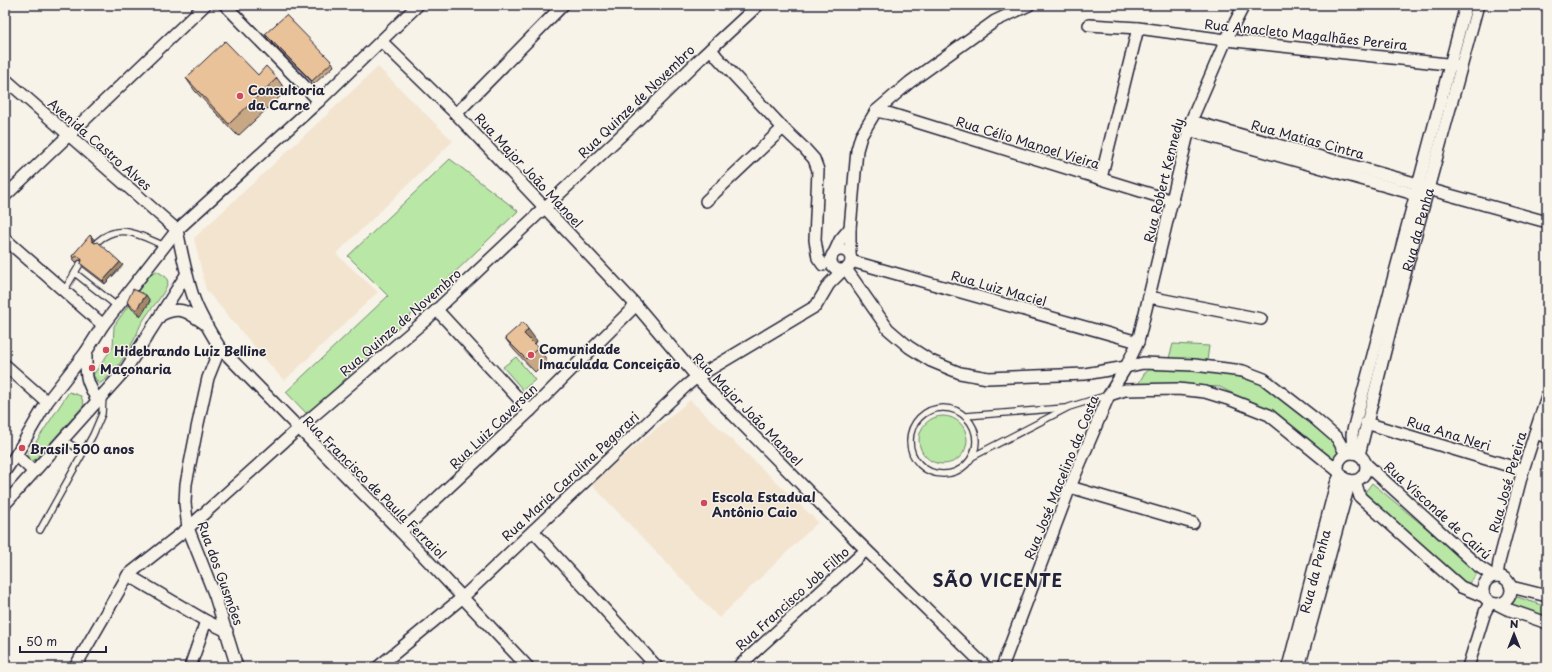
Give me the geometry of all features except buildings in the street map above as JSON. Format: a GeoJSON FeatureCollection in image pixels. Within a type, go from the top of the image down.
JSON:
{"type":"FeatureCollection","features":[{"type":"Feature","properties":{"kind":"street"},"geometry":{"type":"LineString","coordinates":[[5,196],[205,5]]}},
{"type":"Feature","properties":{"kind":"street"},"geometry":{"type":"LineString","coordinates":[[225,5],[318,101]]}},
{"type":"Feature","properties":{"kind":"street"},"geometry":{"type":"LineString","coordinates":[[5,471],[47,402],[86,352],[103,325],[177,230],[318,101],[418,5]]}},
{"type":"Feature","properties":{"kind":"street"},"geometry":{"type":"LineString","coordinates":[[456,114],[563,5]]}},
{"type":"Feature","properties":{"kind":"street","name":"Rua Quinze de Novembro"},"geometry":{"type":"LineString","coordinates":[[74,667],[128,575],[188,528],[298,429],[437,310],[758,5]]}},
{"type":"Feature","properties":{"kind":"street"},"geometry":{"type":"LineString","coordinates":[[1029,5],[995,22],[910,82],[876,111],[860,136],[857,150],[848,264],[888,329],[909,347],[931,361],[960,373],[988,378],[1085,374],[1143,363],[1243,371],[1264,379],[1320,423],[1353,454],[1364,458],[1366,470],[1360,479],[1346,478],[1269,415],[1231,400],[1205,392],[1178,389],[1125,390],[1109,395]]}},
{"type":"Feature","properties":{"kind":"street","name":"Rua Robert Kennedy"},"geometry":{"type":"LineString","coordinates":[[1126,367],[1138,342],[1190,126],[1226,40],[1244,5]]}},
{"type":"Feature","properties":{"kind":"street","name":"Rua da Penha"},"geometry":{"type":"LineString","coordinates":[[1353,454],[1366,423],[1428,189],[1455,65],[1466,5]]}},
{"type":"Feature","properties":{"kind":"street","name":"Rua da Penha"},"geometry":{"type":"LineString","coordinates":[[1353,454],[1352,434],[1416,190],[1455,65],[1478,5]]}},
{"type":"Feature","properties":{"kind":"street","name":"Rua Anacleto Magalhães Pereira"},"geometry":{"type":"LineString","coordinates":[[1089,25],[1138,28],[1226,40],[1455,65]]}},
{"type":"Feature","properties":{"kind":"street"},"geometry":{"type":"LineString","coordinates":[[1100,178],[1138,28]]}},
{"type":"Feature","properties":{"kind":"street","name":"Rua Major João Manoel"},"geometry":{"type":"LineString","coordinates":[[381,41],[456,114],[545,208],[636,305],[698,377],[866,550],[986,667]]}},
{"type":"Feature","properties":{"kind":"street"},"geometry":{"type":"LineString","coordinates":[[711,49],[783,128],[814,159],[818,170],[815,240],[818,258],[823,265],[824,274],[829,284]]}},
{"type":"Feature","properties":{"kind":"street","name":"Avenida Castro Alves"},"geometry":{"type":"LineString","coordinates":[[5,79],[177,230]]}},
{"type":"Feature","properties":{"kind":"street","name":"Rua Célio Manoel Vieira"},"geometry":{"type":"LineString","coordinates":[[876,111],[891,114],[1173,201]]}},
{"type":"Feature","properties":{"kind":"street","name":"Rua Matias Cintra"},"geometry":{"type":"LineString","coordinates":[[1190,126],[1407,192],[1416,190]]}},
{"type":"Feature","properties":{"kind":"street"},"geometry":{"type":"LineString","coordinates":[[706,201],[783,128]]}},
{"type":"Feature","properties":{"kind":"street"},"geometry":{"type":"LineString","coordinates":[[1416,190],[1428,189],[1547,222]]}},
{"type":"Feature","properties":{"kind":"street"},"geometry":{"type":"LineString","coordinates":[[1416,190],[1425,200]]}},
{"type":"Feature","properties":{"kind":"street"},"geometry":{"type":"LineString","coordinates":[[823,265],[850,228]]}},
{"type":"Feature","properties":{"kind":"street","name":"Rua Francisco de Paula Ferraiol"},"geometry":{"type":"LineString","coordinates":[[177,230],[186,275],[194,300],[220,348],[463,596],[528,667]]}},
{"type":"Feature","properties":{"kind":"street"},"geometry":{"type":"LineString","coordinates":[[5,239],[103,325]]}},
{"type":"Feature","properties":{"kind":"street"},"geometry":{"type":"LineString","coordinates":[[815,240],[833,253]]}},
{"type":"Feature","properties":{"kind":"street","name":"Rua Luiz Maciel"},"geometry":{"type":"LineString","coordinates":[[833,253],[842,249],[848,252],[848,264],[1138,342]]}},
{"type":"Feature","properties":{"kind":"street"},"geometry":{"type":"LineString","coordinates":[[833,253],[831,264],[833,267],[848,264]]}},
{"type":"Feature","properties":{"kind":"street","name":"Rua Maria Carolina Pegorari"},"geometry":{"type":"LineString","coordinates":[[378,667],[463,596],[686,386],[698,377],[816,306],[829,284],[848,264]]}},
{"type":"Feature","properties":{"kind":"street"},"geometry":{"type":"LineString","coordinates":[[5,504],[126,369],[186,275]]}},
{"type":"Feature","properties":{"kind":"street"},"geometry":{"type":"LineString","coordinates":[[1149,298],[1261,319]]}},
{"type":"Feature","properties":{"kind":"street","name":"Rua Luiz Caversan"},"geometry":{"type":"LineString","coordinates":[[401,532],[530,411],[636,305]]}},
{"type":"Feature","properties":{"kind":"street","name":"Rua Francisco de Paula Ferraiol"},"geometry":{"type":"LineString","coordinates":[[161,315],[172,310],[177,310],[192,314],[206,324]]}},
{"type":"Feature","properties":{"kind":"street"},"geometry":{"type":"LineString","coordinates":[[437,310],[530,411]]}},
{"type":"Feature","properties":{"kind":"street","name":"Rua dos Gusmões"},"geometry":{"type":"LineString","coordinates":[[220,348],[208,378],[190,463],[185,503],[188,528],[227,630],[237,667]]}},
{"type":"Feature","properties":{"kind":"street"},"geometry":{"type":"LineString","coordinates":[[86,352],[85,375],[87,382],[100,397]]}},
{"type":"Feature","properties":{"kind":"street"},"geometry":{"type":"LineString","coordinates":[[5,365],[47,402]]}},
{"type":"Feature","properties":{"kind":"street","name":"Rua José Macelino da Costa"},"geometry":{"type":"LineString","coordinates":[[1002,667],[1070,487],[1109,395],[1126,367]]}},
{"type":"Feature","properties":{"kind":"street","name":"Rua José Pereira"},"geometry":{"type":"LineString","coordinates":[[1495,576],[1523,470],[1547,396]]}},
{"type":"Feature","properties":{"kind":"street","name":"Rua Ana Neri"},"geometry":{"type":"LineString","coordinates":[[1366,423],[1523,470]]}},
{"type":"Feature","properties":{"kind":"street"},"geometry":{"type":"LineString","coordinates":[[1535,433],[1547,437]]}},
{"type":"Feature","properties":{"kind":"street"},"geometry":{"type":"LineString","coordinates":[[1353,454],[1339,462],[1346,478],[1360,497],[1461,587],[1507,609],[1547,623]]}},
{"type":"Feature","properties":{"kind":"street"},"geometry":{"type":"LineString","coordinates":[[16,455],[33,471]]}},
{"type":"Feature","properties":{"kind":"street","name":"Rua Visconde de Cairú"},"geometry":{"type":"LineString","coordinates":[[1366,464],[1478,566],[1495,576]]}},
{"type":"Feature","properties":{"kind":"street","name":"Rua da Penha"},"geometry":{"type":"LineString","coordinates":[[1289,667],[1337,484],[1346,478]]}},
{"type":"Feature","properties":{"kind":"street","name":"Rua da Penha"},"geometry":{"type":"LineString","coordinates":[[1298,667],[1346,478]]}},
{"type":"Feature","properties":{"kind":"street"},"geometry":{"type":"LineString","coordinates":[[1070,487],[1193,523]]}},
{"type":"Feature","properties":{"kind":"street"},"geometry":{"type":"LineString","coordinates":[[533,531],[657,667]]}},
{"type":"Feature","properties":{"kind":"street","name":"Rua Francisco Job Filho"},"geometry":{"type":"LineString","coordinates":[[738,667],[866,550]]}},
{"type":"Feature","properties":{"kind":"street"},"geometry":{"type":"LineString","coordinates":[[128,575],[206,621],[227,630]]}},
{"type":"Feature","properties":{"kind":"street"},"geometry":{"type":"LineString","coordinates":[[1495,576],[1506,579],[1511,587],[1510,596],[1507,600],[1491,601],[1483,586],[1488,579],[1495,576]]}},
{"type":"Feature","properties":{"kind":"street"},"geometry":{"type":"LineString","coordinates":[[1511,587],[1547,596]]}},
{"type":"Feature","properties":{"kind":"street"},"geometry":{"type":"LineString","coordinates":[[1468,667],[1485,612],[1491,601]]}},
{"type":"Feature","properties":{"kind":"street"},"geometry":{"type":"LineString","coordinates":[[190,667],[206,621]]}},
{"type":"Feature","properties":{"kind":"lane"},"geometry":{"type":"LineString","coordinates":[[97,242],[104,235],[123,230],[165,246]]}},
{"type":"Feature","properties":{"kind":"lane"},"geometry":{"type":"LineString","coordinates":[[64,291],[80,264]]}},
{"type":"Feature","properties":{"kind":"lane"},"geometry":{"type":"LineString","coordinates":[[75,273],[118,307]]}},
{"type":"Feature","properties":{"kind":"lane"},"geometry":{"type":"LineString","coordinates":[[972,457],[1069,407],[1109,395]]}},
{"type":"Feature","properties":{"kind":"lane"},"geometry":{"type":"LineString","coordinates":[[40,530],[93,435],[102,414],[100,397]]}},
{"type":"Feature","properties":{"kind":"lane"},"geometry":{"type":"LineString","coordinates":[[966,416],[1069,407]]}},
{"type":"Feature","properties":{"kind":"lane"},"geometry":{"type":"LineString","coordinates":[[945,408],[956,410],[966,416],[972,425],[976,436],[976,447],[972,457],[965,466],[956,472],[939,474],[924,468],[916,461],[911,452],[909,441],[911,430],[916,420],[924,413],[934,409],[945,408]]}},
{"type":"Feature","properties":{"kind":"lane"},"geometry":{"type":"LineString","coordinates":[[62,439],[83,452]]}},
{"type":"Feature","properties":{"kind":"shaded area"},"geometry":{"type":"Polygon","coordinates":[[[378,67],[453,141],[336,254],[378,292],[284,381],[206,290],[194,238],[378,67]]]}},
{"type":"Feature","properties":{"kind":"shaded area","name":"Escola Estadual Antônio Caio"},"geometry":{"type":"Polygon","coordinates":[[[690,400],[818,522],[719,618],[591,484],[690,400]]]}},
{"type":"Feature","properties":{"kind":"green space"},"geometry":{"type":"Polygon","coordinates":[[[450,159],[518,211],[308,415],[286,392],[388,296],[348,256],[450,159]]]}},
{"type":"Feature","properties":{"kind":"green space"},"geometry":{"type":"Polygon","coordinates":[[[157,271],[166,277],[168,282],[166,288],[142,323],[120,364],[110,376],[99,384],[93,375],[113,347],[114,326],[150,274],[157,271]]]}},
{"type":"Feature","properties":{"kind":"green space"},"geometry":{"type":"Polygon","coordinates":[[[1173,344],[1209,346],[1207,361],[1169,358],[1173,344]]]}},
{"type":"Feature","properties":{"kind":"green space"},"geometry":{"type":"Polygon","coordinates":[[[516,357],[535,380],[523,390],[503,367],[516,357]]]}},
{"type":"Feature","properties":{"kind":"green space"},"geometry":{"type":"Polygon","coordinates":[[[1150,369],[1182,369],[1231,374],[1263,385],[1311,419],[1341,452],[1331,466],[1259,407],[1220,387],[1177,385],[1137,386],[1144,374],[1150,369]]]}},
{"type":"Feature","properties":{"kind":"green space"},"geometry":{"type":"Polygon","coordinates":[[[69,392],[81,396],[84,405],[36,459],[30,462],[26,457],[69,392]]]}},
{"type":"Feature","properties":{"kind":"green space"},"geometry":{"type":"Polygon","coordinates":[[[943,416],[952,418],[960,423],[965,431],[967,440],[965,449],[960,457],[952,462],[943,464],[934,462],[926,457],[921,449],[919,440],[921,431],[926,423],[934,418],[943,416]]]}},
{"type":"Feature","properties":{"kind":"green space"},"geometry":{"type":"Polygon","coordinates":[[[1372,483],[1479,572],[1467,585],[1363,495],[1372,483]]]}},
{"type":"Feature","properties":{"kind":"green space"},"geometry":{"type":"Polygon","coordinates":[[[1514,596],[1547,607],[1547,619],[1510,609],[1514,596]]]}},
{"type":"Feature","properties":{"kind":"place","name":"Consultoria da Carne"},"geometry":{"type":"Point","coordinates":[240,96]}},
{"type":"Feature","properties":{"kind":"place","name":"Hidebrando Luiz Belline"},"geometry":{"type":"Point","coordinates":[106,350]}},
{"type":"Feature","properties":{"kind":"place","name":"Comunidade Imaculada Conceição"},"geometry":{"type":"Point","coordinates":[531,355]}},
{"type":"Feature","properties":{"kind":"place","name":"Maçonaria"},"geometry":{"type":"Point","coordinates":[92,368]}},
{"type":"Feature","properties":{"kind":"place","name":"Brasil 500 anos"},"geometry":{"type":"Point","coordinates":[22,448]}},
{"type":"Feature","properties":{"kind":"place","name":"Escola Estadual Antônio Caio"},"geometry":{"type":"Point","coordinates":[704,503]}},
{"type":"Feature","properties":{"kind":"district","name":"SÃO VICENTE"},"geometry":{"type":"Point","coordinates":[998,580]}}]}
